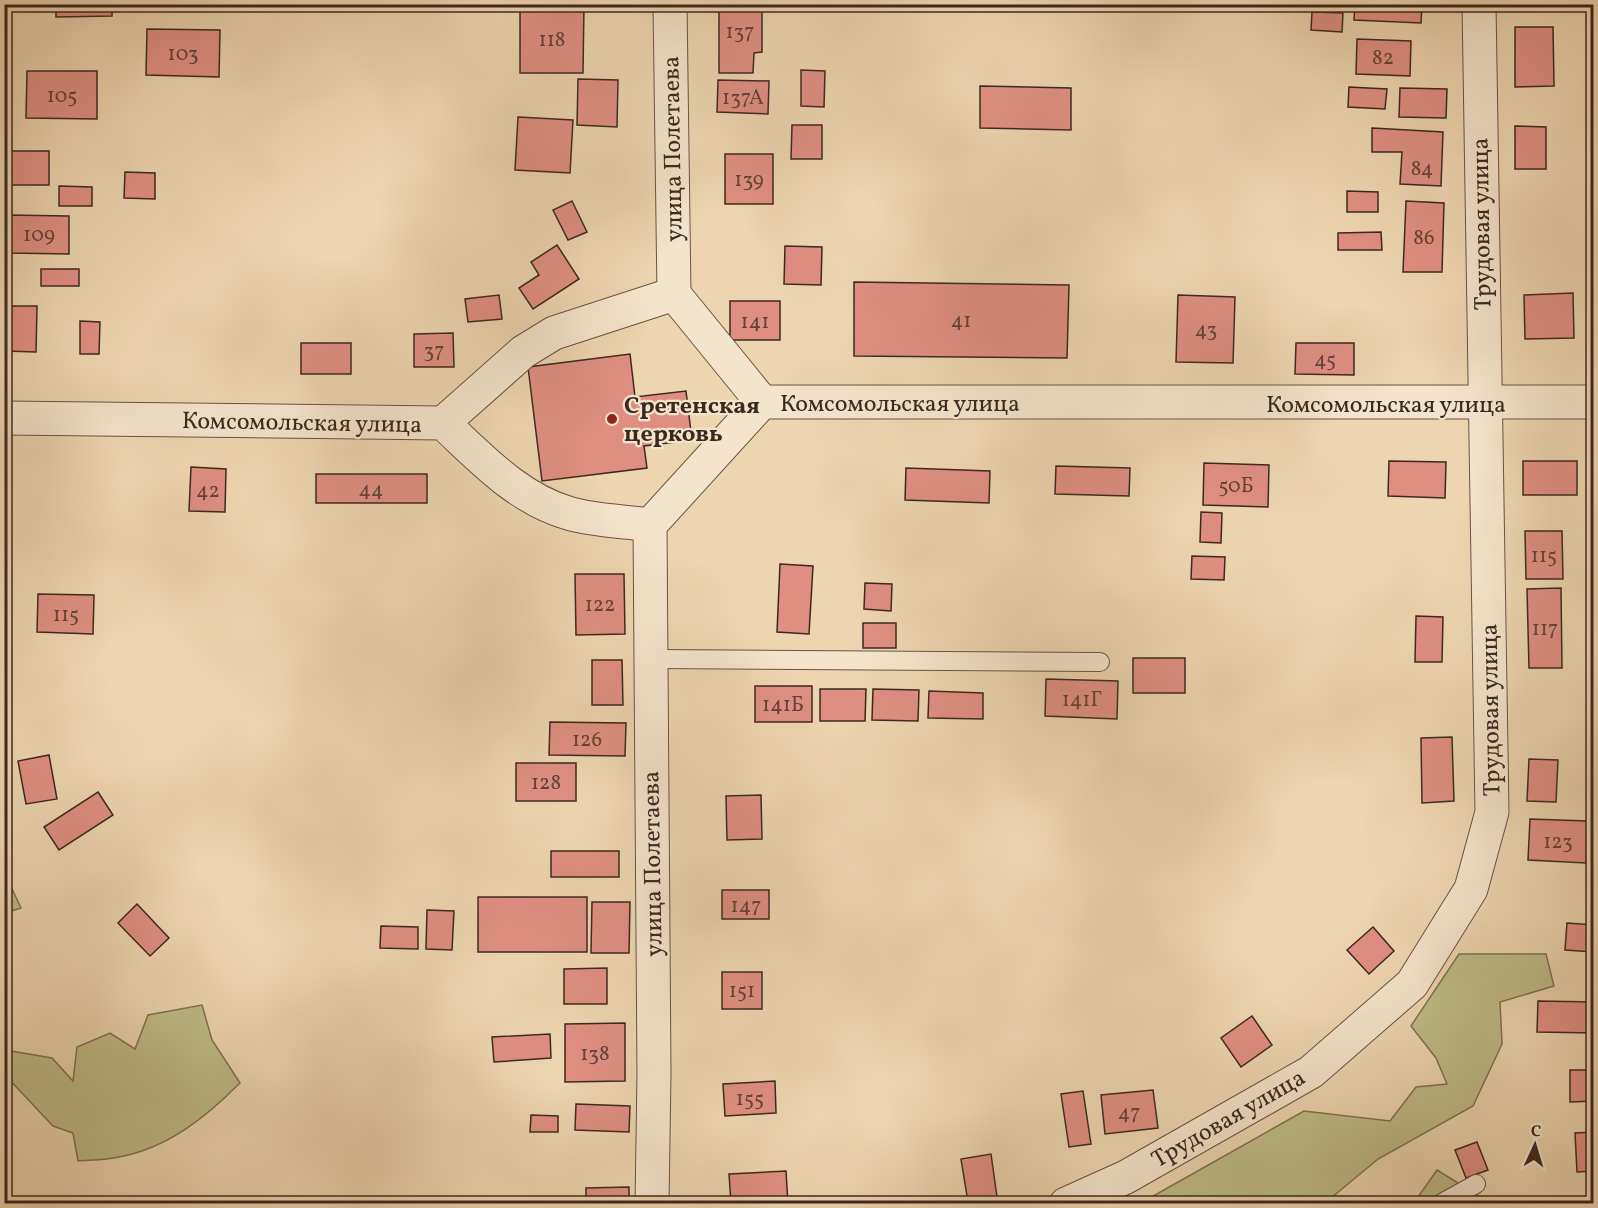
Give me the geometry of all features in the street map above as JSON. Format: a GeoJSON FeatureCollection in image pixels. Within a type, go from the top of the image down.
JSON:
{"type":"FeatureCollection","features":[{"type":"Feature","properties":{"kind":"street","name":"улица Полетаева"},"geometry":{"type":"LineString","coordinates":[[670,4],[674,294]]}},
{"type":"Feature","properties":{"kind":"street","name":"Трудовая улица"},"geometry":{"type":"LineString","coordinates":[[1066,1203],[1126,1177],[1311,1072],[1412,984],[1471,890],[1492,812],[1479,4]]}},
{"type":"Feature","properties":{"kind":"street"},"geometry":{"type":"LineString","coordinates":[[443,423],[522,352],[554,333],[674,294],[762,402]]}},
{"type":"Feature","properties":{"kind":"street","name":"Комсомольская улица"},"geometry":{"type":"LineString","coordinates":[[4,418],[443,423],[517,490],[547,505],[570,514],[650,525],[762,402],[1484,404],[1593,402]]}},
{"type":"Feature","properties":{"kind":"street","name":"улица Полетаева"},"geometry":{"type":"LineString","coordinates":[[650,525],[652,1203]]}},
{"type":"Feature","properties":{"kind":"lane"},"geometry":{"type":"LineString","coordinates":[[651,659],[1100,662]]}},
{"type":"Feature","properties":{"kind":"lane"},"geometry":{"type":"LineString","coordinates":[[1440,1203],[1476,1184]]}},
{"type":"Feature","properties":{"kind":"shaded area"},"geometry":{"type":"Polygon","coordinates":[[[5,874],[21,908],[4,913],[5,874]]]}},
{"type":"Feature","properties":{"kind":"shaded area"},"geometry":{"type":"Polygon","coordinates":[[[1459,954],[1546,954],[1554,986],[1500,1002],[1502,1044],[1473,1106],[1378,1159],[1325,1203],[1136,1203],[1148,1199],[1304,1111],[1390,1121],[1416,1087],[1447,1084],[1436,1058],[1411,1026],[1459,954]]]}},
{"type":"Feature","properties":{"kind":"shaded area"},"geometry":{"type":"Polygon","coordinates":[[[202,1005],[212,1040],[240,1083],[200,1119],[170,1139],[137,1153],[109,1159],[78,1161],[73,1133],[53,1126],[5,1075],[5,1050],[52,1058],[73,1081],[77,1047],[110,1033],[135,1049],[148,1015],[202,1005]]]}},
{"type":"Feature","properties":{"kind":"shaded area"},"geometry":{"type":"Polygon","coordinates":[[[1437,1170],[1490,1203],[1413,1204],[1437,1170]]]}},
{"type":"Feature","properties":{"kind":"building"},"geometry":{"type":"Polygon","coordinates":[[[56,4],[112,4],[112,16],[56,17],[56,4]]]}},
{"type":"Feature","properties":{"kind":"building"},"geometry":{"type":"Polygon","coordinates":[[[520,4],[584,4],[583,73],[520,73],[520,4]]]}},
{"type":"Feature","properties":{"kind":"building"},"geometry":{"type":"Polygon","coordinates":[[[1355,4],[1422,4],[1421,23],[1354,20],[1355,4]]]}},
{"type":"Feature","properties":{"kind":"building"},"geometry":{"type":"Polygon","coordinates":[[[719,8],[762,9],[762,52],[754,53],[753,73],[719,73],[719,8]]]}},
{"type":"Feature","properties":{"kind":"building"},"geometry":{"type":"Polygon","coordinates":[[[1312,12],[1343,13],[1342,32],[1311,30],[1312,12]]]}},
{"type":"Feature","properties":{"kind":"building"},"geometry":{"type":"Polygon","coordinates":[[[1515,27],[1553,27],[1554,86],[1515,87],[1515,27]]]}},
{"type":"Feature","properties":{"kind":"building"},"geometry":{"type":"Polygon","coordinates":[[[147,29],[220,30],[219,77],[146,75],[147,29]]]}},
{"type":"Feature","properties":{"kind":"building"},"geometry":{"type":"Polygon","coordinates":[[[1357,39],[1411,41],[1410,76],[1356,74],[1357,39]]]}},
{"type":"Feature","properties":{"kind":"building"},"geometry":{"type":"Polygon","coordinates":[[[801,70],[825,71],[824,107],[801,106],[801,70]]]}},
{"type":"Feature","properties":{"kind":"building"},"geometry":{"type":"Polygon","coordinates":[[[27,71],[97,71],[97,119],[26,118],[27,71]]]}},
{"type":"Feature","properties":{"kind":"building"},"geometry":{"type":"Polygon","coordinates":[[[578,79],[618,80],[617,127],[577,125],[578,79]]]}},
{"type":"Feature","properties":{"kind":"building"},"geometry":{"type":"Polygon","coordinates":[[[718,80],[769,81],[768,114],[717,112],[718,80]]]}},
{"type":"Feature","properties":{"kind":"building"},"geometry":{"type":"Polygon","coordinates":[[[980,86],[1071,88],[1071,130],[980,128],[980,86]]]}},
{"type":"Feature","properties":{"kind":"building"},"geometry":{"type":"Polygon","coordinates":[[[1349,87],[1387,89],[1385,109],[1348,107],[1349,87]]]}},
{"type":"Feature","properties":{"kind":"building"},"geometry":{"type":"Polygon","coordinates":[[[1400,88],[1447,89],[1446,118],[1399,117],[1400,88]]]}},
{"type":"Feature","properties":{"kind":"building"},"geometry":{"type":"Polygon","coordinates":[[[518,117],[573,120],[570,173],[515,170],[518,117]]]}},
{"type":"Feature","properties":{"kind":"building"},"geometry":{"type":"Polygon","coordinates":[[[792,125],[822,125],[822,159],[791,159],[792,125]]]}},
{"type":"Feature","properties":{"kind":"building"},"geometry":{"type":"Polygon","coordinates":[[[1515,126],[1546,127],[1546,169],[1515,169],[1515,126]]]}},
{"type":"Feature","properties":{"kind":"building"},"geometry":{"type":"Polygon","coordinates":[[[1372,128],[1443,132],[1441,186],[1400,184],[1402,152],[1372,152],[1372,128]]]}},
{"type":"Feature","properties":{"kind":"building"},"geometry":{"type":"Polygon","coordinates":[[[5,151],[49,151],[49,185],[5,185],[5,151]]]}},
{"type":"Feature","properties":{"kind":"building"},"geometry":{"type":"Polygon","coordinates":[[[725,154],[773,154],[773,204],[725,204],[725,154]]]}},
{"type":"Feature","properties":{"kind":"building"},"geometry":{"type":"Polygon","coordinates":[[[125,172],[155,173],[155,199],[124,198],[125,172]]]}},
{"type":"Feature","properties":{"kind":"building"},"geometry":{"type":"Polygon","coordinates":[[[59,186],[92,187],[92,206],[59,206],[59,186]]]}},
{"type":"Feature","properties":{"kind":"building"},"geometry":{"type":"Polygon","coordinates":[[[1347,191],[1378,192],[1378,212],[1347,212],[1347,191]]]}},
{"type":"Feature","properties":{"kind":"building"},"geometry":{"type":"Polygon","coordinates":[[[572,201],[587,232],[568,240],[553,210],[572,201]]]}},
{"type":"Feature","properties":{"kind":"building"},"geometry":{"type":"Polygon","coordinates":[[[1406,201],[1444,203],[1442,272],[1403,272],[1406,201]]]}},
{"type":"Feature","properties":{"kind":"building"},"geometry":{"type":"Polygon","coordinates":[[[8,215],[69,216],[69,254],[8,253],[8,215]]]}},
{"type":"Feature","properties":{"kind":"building"},"geometry":{"type":"Polygon","coordinates":[[[1381,232],[1382,250],[1338,250],[1338,233],[1381,232]]]}},
{"type":"Feature","properties":{"kind":"building"},"geometry":{"type":"Polygon","coordinates":[[[557,245],[579,279],[533,309],[519,288],[539,275],[531,262],[557,245]]]}},
{"type":"Feature","properties":{"kind":"building"},"geometry":{"type":"Polygon","coordinates":[[[785,246],[822,247],[821,285],[784,284],[785,246]]]}},
{"type":"Feature","properties":{"kind":"building"},"geometry":{"type":"Polygon","coordinates":[[[41,269],[79,269],[79,286],[41,286],[41,269]]]}},
{"type":"Feature","properties":{"kind":"building"},"geometry":{"type":"Polygon","coordinates":[[[854,282],[1069,285],[1067,358],[854,356],[854,282]]]}},
{"type":"Feature","properties":{"kind":"building"},"geometry":{"type":"Polygon","coordinates":[[[1573,293],[1574,338],[1525,339],[1524,295],[1573,293]]]}},
{"type":"Feature","properties":{"kind":"building"},"geometry":{"type":"Polygon","coordinates":[[[499,295],[502,319],[468,322],[465,299],[499,295]]]}},
{"type":"Feature","properties":{"kind":"building"},"geometry":{"type":"Polygon","coordinates":[[[1178,295],[1235,297],[1233,363],[1176,362],[1178,295]]]}},
{"type":"Feature","properties":{"kind":"building"},"geometry":{"type":"Polygon","coordinates":[[[730,301],[780,301],[780,340],[730,340],[730,301]]]}},
{"type":"Feature","properties":{"kind":"building"},"geometry":{"type":"Polygon","coordinates":[[[6,306],[37,306],[36,352],[5,351],[6,306]]]}},
{"type":"Feature","properties":{"kind":"building"},"geometry":{"type":"Polygon","coordinates":[[[80,321],[100,322],[99,354],[80,354],[80,321]]]}},
{"type":"Feature","properties":{"kind":"building"},"geometry":{"type":"Polygon","coordinates":[[[453,333],[454,367],[414,367],[414,334],[453,333]]]}},
{"type":"Feature","properties":{"kind":"building"},"geometry":{"type":"Polygon","coordinates":[[[301,343],[351,343],[351,374],[301,374],[301,343]]]}},
{"type":"Feature","properties":{"kind":"building"},"geometry":{"type":"Polygon","coordinates":[[[1296,343],[1354,343],[1354,375],[1295,374],[1296,343]]]}},
{"type":"Feature","properties":{"kind":"building","name":"Сретенская церковь"},"geometry":{"type":"Polygon","coordinates":[[[630,354],[635,397],[686,391],[692,440],[644,446],[647,468],[542,481],[528,367],[630,354]]]}},
{"type":"Feature","properties":{"kind":"building"},"geometry":{"type":"Polygon","coordinates":[[[1389,461],[1446,462],[1445,498],[1388,496],[1389,461]]]}},
{"type":"Feature","properties":{"kind":"building"},"geometry":{"type":"Polygon","coordinates":[[[1523,461],[1577,461],[1577,495],[1523,495],[1523,461]]]}},
{"type":"Feature","properties":{"kind":"building"},"geometry":{"type":"Polygon","coordinates":[[[1204,463],[1269,465],[1268,507],[1203,505],[1204,463]]]}},
{"type":"Feature","properties":{"kind":"building"},"geometry":{"type":"Polygon","coordinates":[[[1056,466],[1130,468],[1129,496],[1055,494],[1056,466]]]}},
{"type":"Feature","properties":{"kind":"building"},"geometry":{"type":"Polygon","coordinates":[[[191,467],[226,469],[225,512],[189,511],[191,467]]]}},
{"type":"Feature","properties":{"kind":"building"},"geometry":{"type":"Polygon","coordinates":[[[906,468],[990,471],[989,503],[905,500],[906,468]]]}},
{"type":"Feature","properties":{"kind":"building"},"geometry":{"type":"Polygon","coordinates":[[[316,474],[427,474],[427,503],[316,503],[316,474]]]}},
{"type":"Feature","properties":{"kind":"building"},"geometry":{"type":"Polygon","coordinates":[[[1201,512],[1222,513],[1221,543],[1200,542],[1201,512]]]}},
{"type":"Feature","properties":{"kind":"building"},"geometry":{"type":"Polygon","coordinates":[[[1525,531],[1562,531],[1563,579],[1526,579],[1525,531]]]}},
{"type":"Feature","properties":{"kind":"building"},"geometry":{"type":"Polygon","coordinates":[[[1192,556],[1225,557],[1224,580],[1191,579],[1192,556]]]}},
{"type":"Feature","properties":{"kind":"building"},"geometry":{"type":"Polygon","coordinates":[[[780,564],[813,566],[809,634],[777,632],[780,564]]]}},
{"type":"Feature","properties":{"kind":"building"},"geometry":{"type":"Polygon","coordinates":[[[575,574],[624,574],[625,634],[576,635],[575,574]]]}},
{"type":"Feature","properties":{"kind":"building"},"geometry":{"type":"Polygon","coordinates":[[[865,583],[892,584],[891,611],[864,609],[865,583]]]}},
{"type":"Feature","properties":{"kind":"building"},"geometry":{"type":"Polygon","coordinates":[[[1561,588],[1562,668],[1529,668],[1527,589],[1561,588]]]}},
{"type":"Feature","properties":{"kind":"building"},"geometry":{"type":"Polygon","coordinates":[[[38,594],[94,595],[93,634],[37,632],[38,594]]]}},
{"type":"Feature","properties":{"kind":"building"},"geometry":{"type":"Polygon","coordinates":[[[1416,616],[1443,617],[1442,662],[1415,662],[1416,616]]]}},
{"type":"Feature","properties":{"kind":"building"},"geometry":{"type":"Polygon","coordinates":[[[863,623],[896,623],[896,648],[863,648],[863,623]]]}},
{"type":"Feature","properties":{"kind":"building"},"geometry":{"type":"Polygon","coordinates":[[[1133,658],[1185,658],[1185,693],[1133,693],[1133,658]]]}},
{"type":"Feature","properties":{"kind":"building"},"geometry":{"type":"Polygon","coordinates":[[[592,660],[622,660],[623,705],[592,705],[592,660]]]}},
{"type":"Feature","properties":{"kind":"building"},"geometry":{"type":"Polygon","coordinates":[[[1046,679],[1118,681],[1117,719],[1045,716],[1046,679]]]}},
{"type":"Feature","properties":{"kind":"building"},"geometry":{"type":"Polygon","coordinates":[[[755,686],[812,686],[812,722],[755,722],[755,686]]]}},
{"type":"Feature","properties":{"kind":"building"},"geometry":{"type":"Polygon","coordinates":[[[820,689],[866,689],[865,721],[820,721],[820,689]]]}},
{"type":"Feature","properties":{"kind":"building"},"geometry":{"type":"Polygon","coordinates":[[[873,689],[919,690],[918,721],[872,720],[873,689]]]}},
{"type":"Feature","properties":{"kind":"building"},"geometry":{"type":"Polygon","coordinates":[[[929,691],[983,693],[983,719],[928,718],[929,691]]]}},
{"type":"Feature","properties":{"kind":"building"},"geometry":{"type":"Polygon","coordinates":[[[550,722],[626,723],[625,756],[549,755],[550,722]]]}},
{"type":"Feature","properties":{"kind":"building"},"geometry":{"type":"Polygon","coordinates":[[[1452,737],[1454,801],[1422,803],[1421,738],[1452,737]]]}},
{"type":"Feature","properties":{"kind":"building"},"geometry":{"type":"Polygon","coordinates":[[[49,755],[57,799],[26,804],[18,761],[49,755]]]}},
{"type":"Feature","properties":{"kind":"building"},"geometry":{"type":"Polygon","coordinates":[[[1529,759],[1558,760],[1556,802],[1527,801],[1529,759]]]}},
{"type":"Feature","properties":{"kind":"building"},"geometry":{"type":"Polygon","coordinates":[[[516,763],[576,763],[576,801],[516,801],[516,763]]]}},
{"type":"Feature","properties":{"kind":"building"},"geometry":{"type":"Polygon","coordinates":[[[98,792],[113,815],[59,850],[44,827],[98,792]]]}},
{"type":"Feature","properties":{"kind":"building"},"geometry":{"type":"Polygon","coordinates":[[[761,795],[762,839],[727,840],[726,796],[761,795]]]}},
{"type":"Feature","properties":{"kind":"building"},"geometry":{"type":"Polygon","coordinates":[[[1530,819],[1587,821],[1586,863],[1528,860],[1530,819]]]}},
{"type":"Feature","properties":{"kind":"building"},"geometry":{"type":"Polygon","coordinates":[[[551,851],[619,851],[619,877],[551,877],[551,851]]]}},
{"type":"Feature","properties":{"kind":"building"},"geometry":{"type":"Polygon","coordinates":[[[722,890],[769,890],[769,919],[722,919],[722,890]]]}},
{"type":"Feature","properties":{"kind":"building"},"geometry":{"type":"Polygon","coordinates":[[[478,897],[587,897],[587,952],[478,952],[478,897]]]}},
{"type":"Feature","properties":{"kind":"building"},"geometry":{"type":"Polygon","coordinates":[[[592,902],[630,902],[629,953],[591,953],[592,902]]]}},
{"type":"Feature","properties":{"kind":"building"},"geometry":{"type":"Polygon","coordinates":[[[137,904],[169,938],[150,956],[118,923],[137,904]]]}},
{"type":"Feature","properties":{"kind":"building"},"geometry":{"type":"Polygon","coordinates":[[[427,910],[454,911],[452,950],[426,949],[427,910]]]}},
{"type":"Feature","properties":{"kind":"building"},"geometry":{"type":"Polygon","coordinates":[[[1567,923],[1594,925],[1594,952],[1565,950],[1567,923]]]}},
{"type":"Feature","properties":{"kind":"building"},"geometry":{"type":"Polygon","coordinates":[[[381,926],[418,927],[418,949],[380,948],[381,926]]]}},
{"type":"Feature","properties":{"kind":"building"},"geometry":{"type":"Polygon","coordinates":[[[1373,927],[1394,951],[1369,974],[1347,950],[1373,927]]]}},
{"type":"Feature","properties":{"kind":"building"},"geometry":{"type":"Polygon","coordinates":[[[607,968],[607,1004],[564,1004],[564,969],[607,968]]]}},
{"type":"Feature","properties":{"kind":"building"},"geometry":{"type":"Polygon","coordinates":[[[722,972],[762,972],[762,1009],[722,1009],[722,972]]]}},
{"type":"Feature","properties":{"kind":"building"},"geometry":{"type":"Polygon","coordinates":[[[1538,1001],[1594,1002],[1594,1033],[1537,1032],[1538,1001]]]}},
{"type":"Feature","properties":{"kind":"building"},"geometry":{"type":"Polygon","coordinates":[[[1252,1016],[1272,1045],[1241,1067],[1221,1038],[1252,1016]]]}},
{"type":"Feature","properties":{"kind":"building"},"geometry":{"type":"Polygon","coordinates":[[[625,1023],[625,1081],[565,1082],[565,1024],[625,1023]]]}},
{"type":"Feature","properties":{"kind":"building"},"geometry":{"type":"Polygon","coordinates":[[[550,1034],[551,1058],[494,1062],[492,1037],[550,1034]]]}},
{"type":"Feature","properties":{"kind":"building"},"geometry":{"type":"Polygon","coordinates":[[[1570,1070],[1594,1070],[1594,1101],[1570,1102],[1570,1070]]]}},
{"type":"Feature","properties":{"kind":"building"},"geometry":{"type":"Polygon","coordinates":[[[775,1081],[776,1113],[725,1116],[723,1084],[775,1081]]]}},
{"type":"Feature","properties":{"kind":"building"},"geometry":{"type":"Polygon","coordinates":[[[1153,1090],[1158,1128],[1105,1134],[1101,1095],[1153,1090]]]}},
{"type":"Feature","properties":{"kind":"building"},"geometry":{"type":"Polygon","coordinates":[[[1083,1091],[1091,1144],[1069,1147],[1061,1094],[1083,1091]]]}},
{"type":"Feature","properties":{"kind":"building"},"geometry":{"type":"Polygon","coordinates":[[[576,1104],[630,1106],[629,1132],[575,1130],[576,1104]]]}},
{"type":"Feature","properties":{"kind":"building"},"geometry":{"type":"Polygon","coordinates":[[[531,1115],[558,1116],[558,1132],[530,1132],[531,1115]]]}},
{"type":"Feature","properties":{"kind":"building"},"geometry":{"type":"Polygon","coordinates":[[[1594,1132],[1594,1171],[1577,1172],[1575,1133],[1594,1132]]]}},
{"type":"Feature","properties":{"kind":"building"},"geometry":{"type":"Polygon","coordinates":[[[1477,1142],[1488,1170],[1466,1178],[1455,1150],[1477,1142]]]}},
{"type":"Feature","properties":{"kind":"building"},"geometry":{"type":"Polygon","coordinates":[[[991,1154],[997,1197],[968,1202],[961,1159],[991,1154]]]}},
{"type":"Feature","properties":{"kind":"building"},"geometry":{"type":"Polygon","coordinates":[[[786,1171],[788,1204],[731,1204],[729,1174],[786,1171]]]}},
{"type":"Feature","properties":{"kind":"building"},"geometry":{"type":"Polygon","coordinates":[[[629,1187],[629,1204],[586,1204],[586,1188],[629,1187]]]}},
{"type":"Feature","properties":{"kind":"place","name":"Сретенская церковь"},"geometry":{"type":"Point","coordinates":[612,419]}}]}
